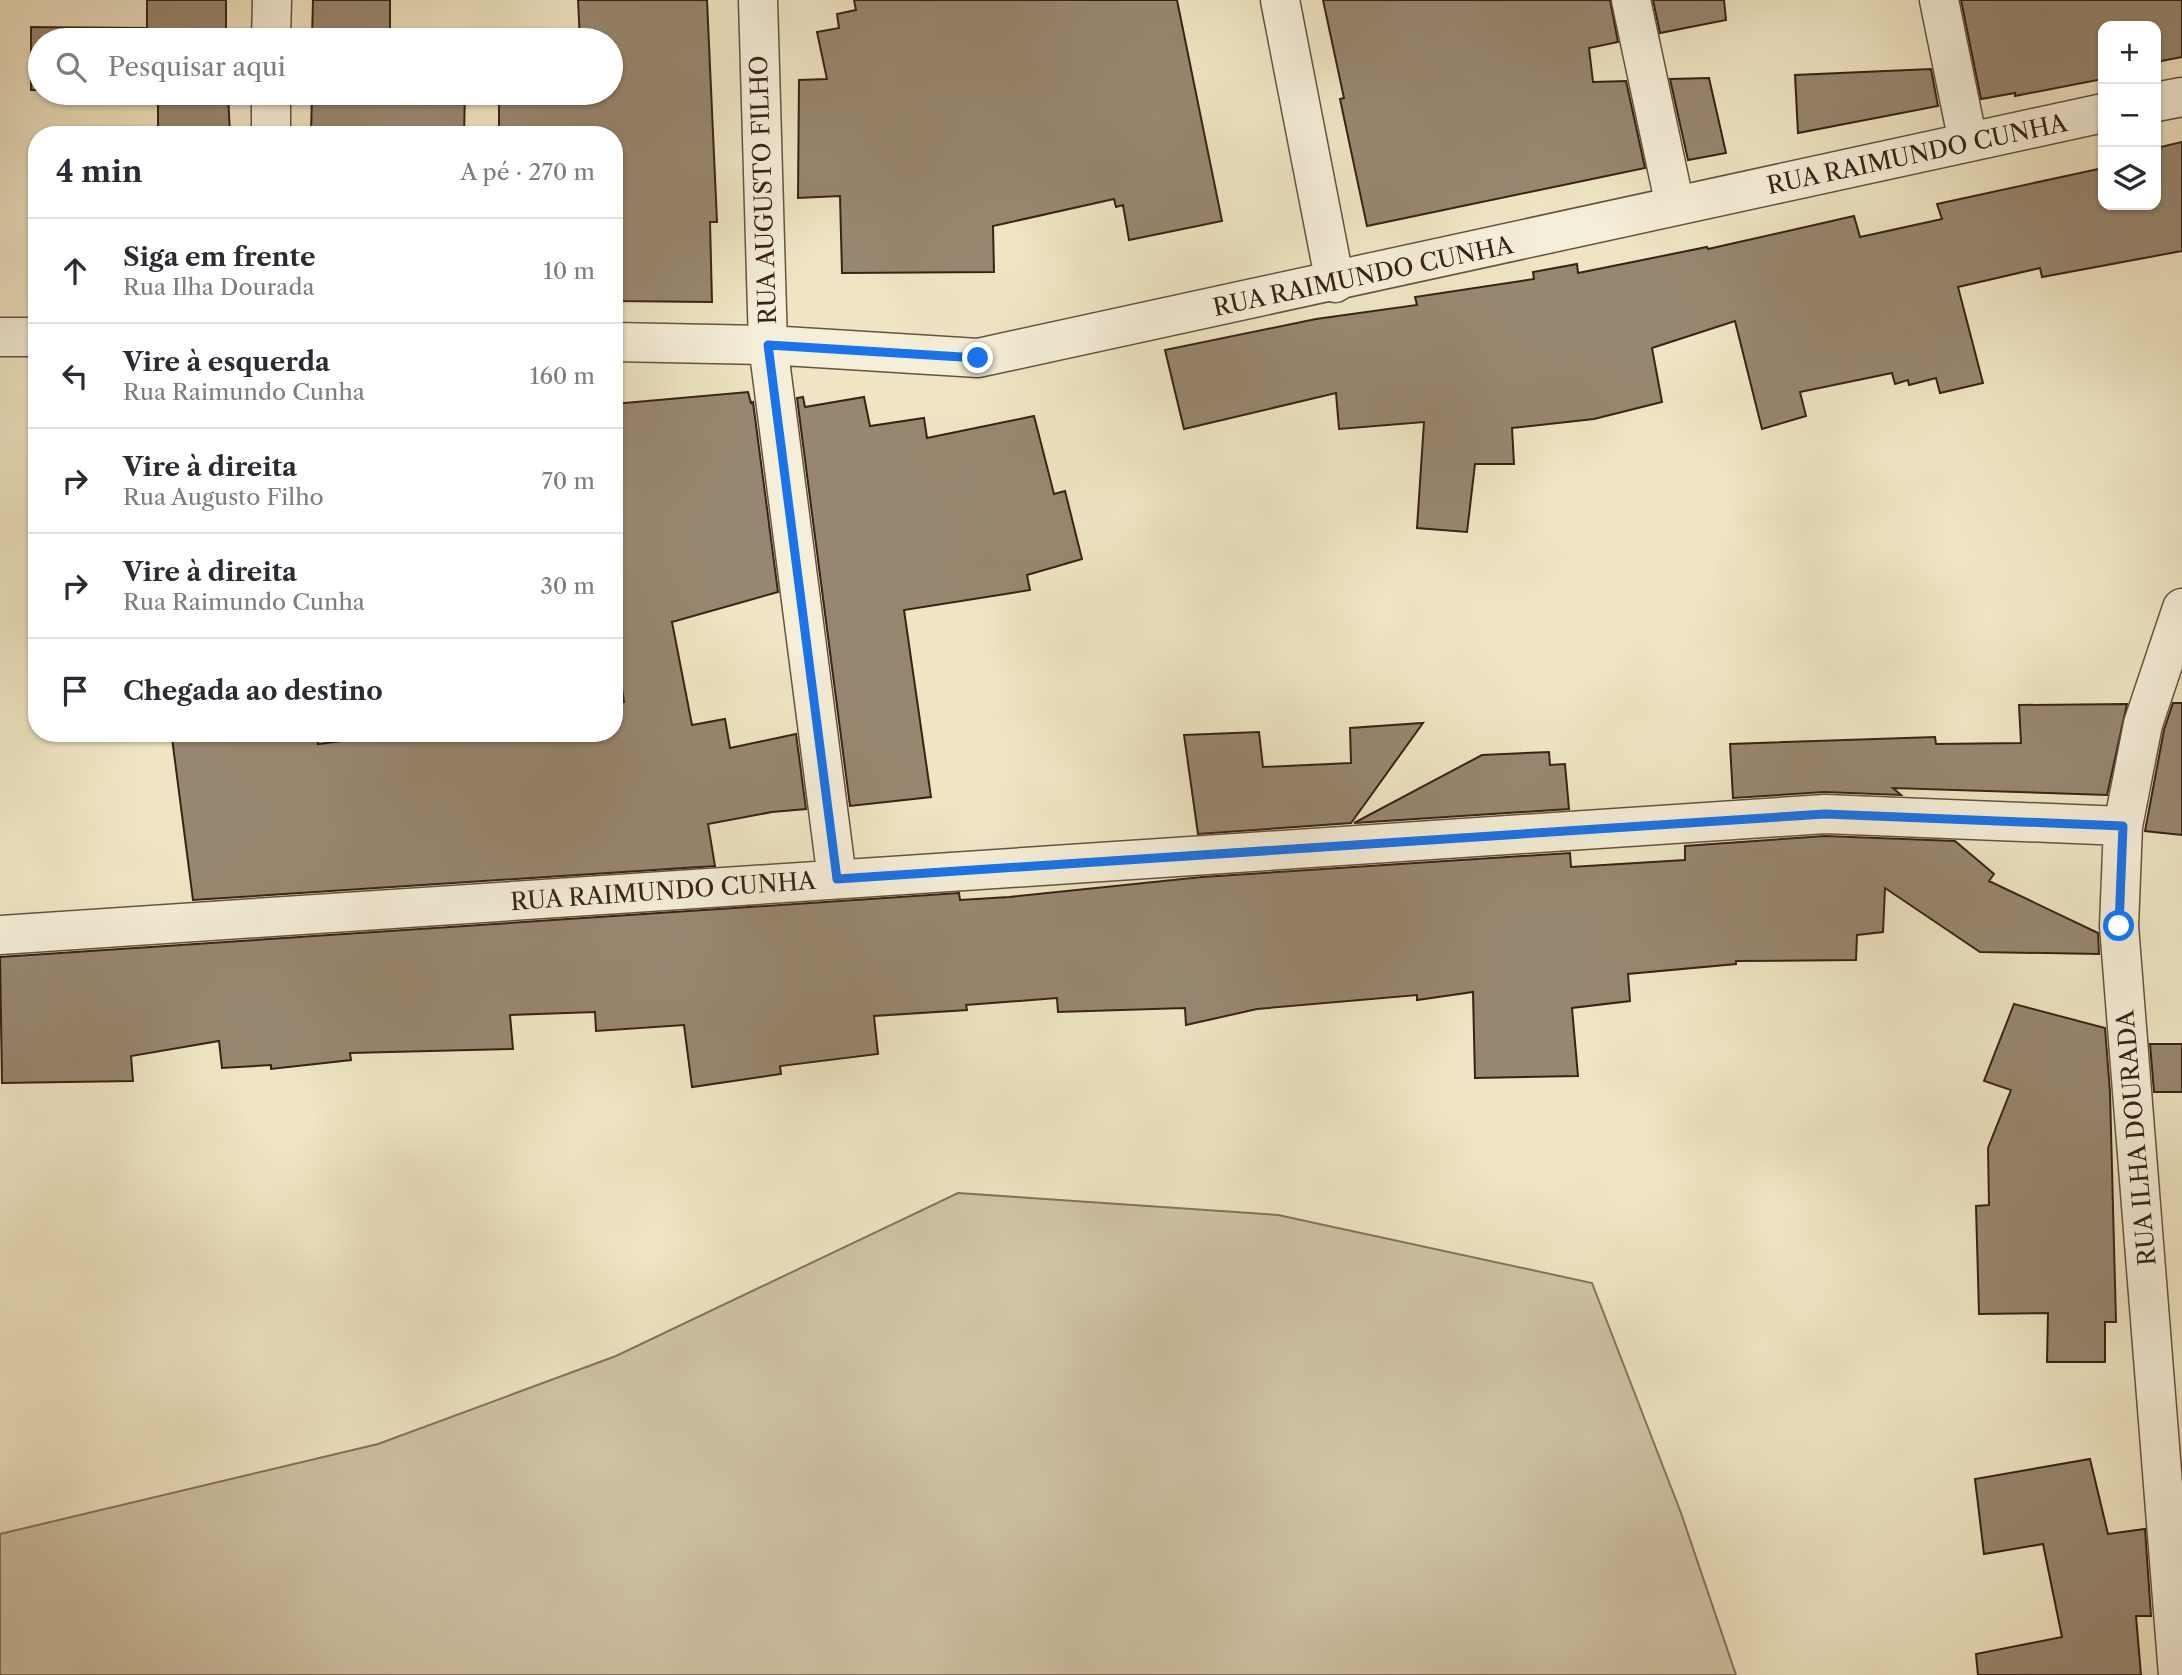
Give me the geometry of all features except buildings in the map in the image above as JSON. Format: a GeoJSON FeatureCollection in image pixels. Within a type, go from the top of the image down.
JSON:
{"type":"FeatureCollection","features":[{"type":"Feature","properties":{"kind":"street"},"geometry":{"type":"LineString","coordinates":[[271,28],[272,0]]}},
{"type":"Feature","properties":{"kind":"street","name":"RUA AUGUSTO FILHO"},"geometry":{"type":"LineString","coordinates":[[758,0],[768,345],[837,879]]}},
{"type":"Feature","properties":{"kind":"street"},"geometry":{"type":"LineString","coordinates":[[1280,0],[1335,283]]}},
{"type":"Feature","properties":{"kind":"street"},"geometry":{"type":"LineString","coordinates":[[1630,0],[1675,206]]}},
{"type":"Feature","properties":{"kind":"street"},"geometry":{"type":"LineString","coordinates":[[1939,0],[1968,142]]}},
{"type":"Feature","properties":{"kind":"street"},"geometry":{"type":"LineString","coordinates":[[2161,101],[2182,97]]}},
{"type":"Feature","properties":{"kind":"street"},"geometry":{"type":"LineString","coordinates":[[271,105],[271,126]]}},
{"type":"Feature","properties":{"kind":"street","name":"RUA RAIMUNDO CUNHA"},"geometry":{"type":"LineString","coordinates":[[623,342],[768,345],[978,358],[1335,283],[2098,114]]}},
{"type":"Feature","properties":{"kind":"street"},"geometry":{"type":"LineString","coordinates":[[0,337],[28,337]]}},
{"type":"Feature","properties":{"kind":"street","name":"RUA ILHA DOURADA"},"geometry":{"type":"LineString","coordinates":[[2178,1675],[2119,926],[2123,826],[2143,724],[2182,608]]}},
{"type":"Feature","properties":{"kind":"street","name":"RUA RAIMUNDO CUNHA"},"geometry":{"type":"LineString","coordinates":[[0,935],[1825,814],[2123,826]]}},
{"type":"Feature","properties":{"kind":"shaded area"},"geometry":{"type":"Polygon","coordinates":[[[958,1193],[1278,1215],[1592,1283],[1681,1513],[1736,1675],[0,1675],[0,1534],[378,1444],[616,1356],[958,1193]]]}},
{"type":"Feature","properties":{"kind":"route"},"geometry":{"type":"LineString","coordinates":[[978,358],[768,345],[837,879],[1825,814],[2123,826],[2119,926]]}}]}
